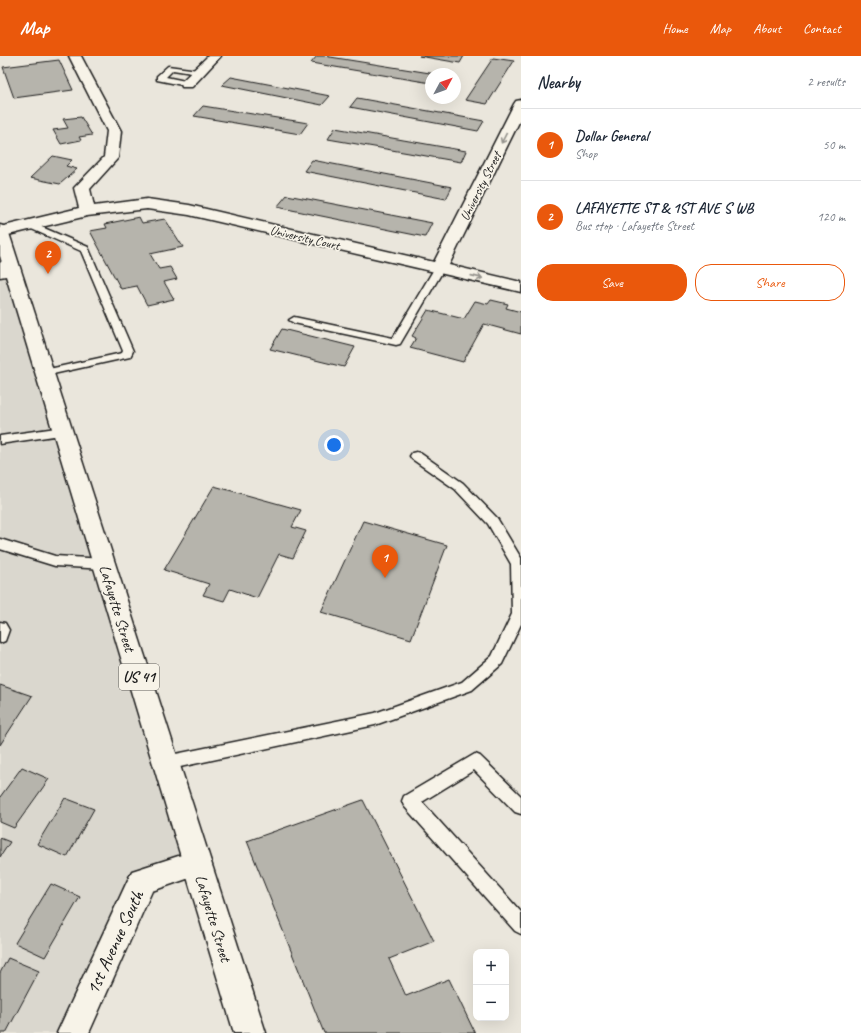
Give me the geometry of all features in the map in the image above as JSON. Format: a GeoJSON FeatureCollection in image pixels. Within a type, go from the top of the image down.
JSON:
{"type":"FeatureCollection","features":[{"type":"Feature","properties":{"kind":"street"},"geometry":{"type":"LineString","coordinates":[[0,231],[87,211],[82,188],[111,158],[114,131],[75,56]]}},
{"type":"Feature","properties":{"kind":"street"},"geometry":{"type":"LineString","coordinates":[[187,84],[215,56]]}},
{"type":"Feature","properties":{"kind":"street","name":"University Street"},"geometry":{"type":"LineString","coordinates":[[439,269],[521,104]]}},
{"type":"Feature","properties":{"kind":"street","name":"University Court"},"geometry":{"type":"LineString","coordinates":[[87,211],[147,204],[189,210],[521,287]]}},
{"type":"Feature","properties":{"kind":"street","name":"Lafayette Street"},"geometry":{"type":"LineString","coordinates":[[0,231],[5,267],[44,373],[63,431],[250,1033]]}},
{"type":"Feature","properties":{"kind":"street","name":"1st Avenue South"},"geometry":{"type":"LineString","coordinates":[[72,1033],[142,881],[197,863]]}},
{"type":"Feature","properties":{"kind":"lane"},"geometry":{"type":"LineString","coordinates":[[187,84],[160,78],[171,68],[198,72]]}},
{"type":"Feature","properties":{"kind":"lane"},"geometry":{"type":"LineString","coordinates":[[30,225],[85,249],[128,351],[126,355],[44,373]]}},
{"type":"Feature","properties":{"kind":"lane"},"geometry":{"type":"LineString","coordinates":[[294,320],[396,342],[439,269]]}},
{"type":"Feature","properties":{"kind":"lane"},"geometry":{"type":"LineString","coordinates":[[0,440],[63,431]]}},
{"type":"Feature","properties":{"kind":"lane"},"geometry":{"type":"LineString","coordinates":[[166,763],[375,719],[467,686],[497,660],[520,614],[518,564],[493,520],[459,486],[416,456]]}},
{"type":"Feature","properties":{"kind":"lane"},"geometry":{"type":"LineString","coordinates":[[0,544],[55,561],[104,564]]}},
{"type":"Feature","properties":{"kind":"lane"},"geometry":{"type":"LineString","coordinates":[[0,627],[2,630],[0,637]]}},
{"type":"Feature","properties":{"kind":"lane"},"geometry":{"type":"LineString","coordinates":[[521,807],[476,761],[410,801],[521,925]]}},
{"type":"Feature","properties":{"kind":"shaded area"},"geometry":{"type":"Polygon","coordinates":[[[10,262],[197,863],[142,881],[73,1033],[0,1033],[0,272],[10,262]]]}},
{"type":"Feature","properties":{"kind":"building"},"geometry":{"type":"Polygon","coordinates":[[[317,56],[324,56],[425,72],[425,82],[311,63],[317,56]]]}},
{"type":"Feature","properties":{"kind":"building"},"geometry":{"type":"Polygon","coordinates":[[[419,56],[464,56],[460,63],[419,56]]]}},
{"type":"Feature","properties":{"kind":"building"},"geometry":{"type":"Polygon","coordinates":[[[493,58],[514,61],[487,104],[465,100],[493,58]]]}},
{"type":"Feature","properties":{"kind":"building"},"geometry":{"type":"Polygon","coordinates":[[[59,60],[73,90],[14,98],[3,67],[59,60]]]}},
{"type":"Feature","properties":{"kind":"building"},"geometry":{"type":"Polygon","coordinates":[[[231,77],[330,96],[322,105],[222,85],[231,77]]]}},
{"type":"Feature","properties":{"kind":"building"},"geometry":{"type":"Polygon","coordinates":[[[357,98],[484,121],[478,131],[350,107],[357,98]]]}},
{"type":"Feature","properties":{"kind":"building"},"geometry":{"type":"Polygon","coordinates":[[[203,106],[308,123],[300,134],[194,116],[203,106]]]}},
{"type":"Feature","properties":{"kind":"building"},"geometry":{"type":"Polygon","coordinates":[[[81,117],[92,135],[79,137],[81,140],[61,144],[53,130],[68,128],[63,119],[81,117]]]}},
{"type":"Feature","properties":{"kind":"building"},"geometry":{"type":"Polygon","coordinates":[[[335,128],[466,151],[461,162],[328,139],[335,128]]]}},
{"type":"Feature","properties":{"kind":"building"},"geometry":{"type":"Polygon","coordinates":[[[53,156],[72,160],[66,166],[77,169],[60,184],[30,178],[53,156]]]}},
{"type":"Feature","properties":{"kind":"building"},"geometry":{"type":"Polygon","coordinates":[[[312,160],[452,187],[446,199],[304,171],[312,160]]]}},
{"type":"Feature","properties":{"kind":"building"},"geometry":{"type":"Polygon","coordinates":[[[287,195],[432,223],[425,237],[277,207],[287,195]]]}},
{"type":"Feature","properties":{"kind":"building"},"geometry":{"type":"Polygon","coordinates":[[[139,217],[142,223],[165,219],[183,247],[150,254],[159,269],[170,267],[177,279],[164,282],[174,299],[147,305],[137,286],[121,289],[90,231],[107,228],[105,224],[139,217]]]}},
{"type":"Feature","properties":{"kind":"building"},"geometry":{"type":"Polygon","coordinates":[[[491,300],[508,304],[506,308],[521,312],[521,334],[484,324],[463,362],[410,348],[416,338],[412,336],[428,310],[464,319],[475,301],[488,304],[491,300]]]}},
{"type":"Feature","properties":{"kind":"building"},"geometry":{"type":"Polygon","coordinates":[[[282,329],[355,347],[344,367],[270,349],[282,329]]]}},
{"type":"Feature","properties":{"kind":"building"},"geometry":{"type":"Polygon","coordinates":[[[214,486],[301,510],[292,527],[306,531],[293,558],[279,554],[257,598],[230,589],[224,601],[203,595],[209,584],[164,570],[214,486]]]}},
{"type":"Feature","properties":{"kind":"building"},"geometry":{"type":"Polygon","coordinates":[[[363,521],[447,545],[411,639],[321,612],[363,521]]]}},
{"type":"Feature","properties":{"kind":"building"},"geometry":{"type":"Polygon","coordinates":[[[0,685],[32,696],[0,745],[0,685]]]}},
{"type":"Feature","properties":{"kind":"building"},"geometry":{"type":"Polygon","coordinates":[[[22,767],[49,779],[14,828],[0,822],[0,797],[22,767]]]}},
{"type":"Feature","properties":{"kind":"building"},"geometry":{"type":"Polygon","coordinates":[[[65,798],[94,809],[67,857],[37,844],[65,798]]]}},
{"type":"Feature","properties":{"kind":"building"},"geometry":{"type":"Polygon","coordinates":[[[363,800],[434,941],[389,959],[406,996],[449,979],[475,1033],[324,1033],[247,841],[363,800]]]}},
{"type":"Feature","properties":{"kind":"building"},"geometry":{"type":"Polygon","coordinates":[[[0,838],[10,842],[0,857],[0,838]]]}},
{"type":"Feature","properties":{"kind":"building"},"geometry":{"type":"Polygon","coordinates":[[[51,884],[80,897],[45,957],[15,943],[51,884]]]}},
{"type":"Feature","properties":{"kind":"building"},"geometry":{"type":"Polygon","coordinates":[[[8,958],[39,971],[6,1033],[0,1033],[0,973],[8,958]]]}},
{"type":"Feature","properties":{"kind":"place","name":"LAFAYETTE ST & 1ST AVE S WB"},"geometry":{"type":"Point","coordinates":[48,274]}},
{"type":"Feature","properties":{"kind":"place","name":"Dollar General"},"geometry":{"type":"Point","coordinates":[385,578]}}]}
